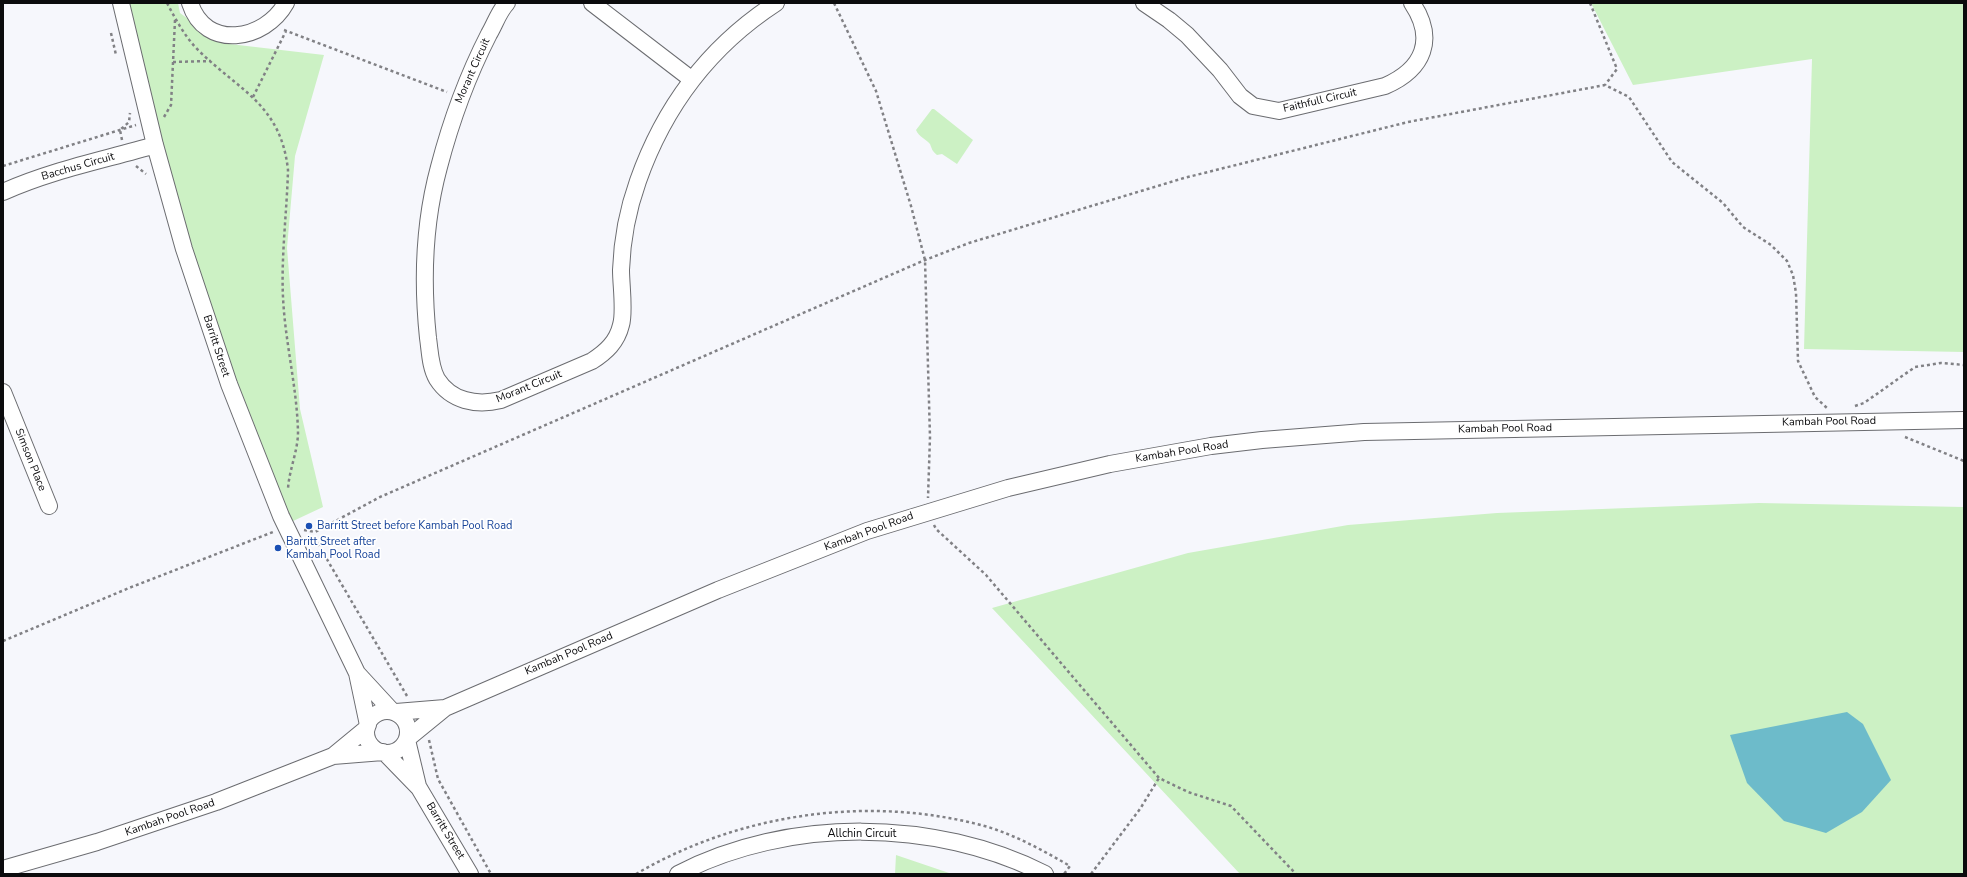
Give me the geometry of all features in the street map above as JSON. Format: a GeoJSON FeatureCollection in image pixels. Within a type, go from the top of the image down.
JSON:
{"type":"FeatureCollection","features":[{"type":"Feature","properties":{"kind":"street","name":"Barritt Street"},"geometry":{"type":"LineString","coordinates":[[121,3],[155,145],[184,249],[229,384],[295,530],[357,673],[367,727]]}},
{"type":"Feature","properties":{"kind":"street"},"geometry":{"type":"LineString","coordinates":[[190,3],[193,12],[202,24],[215,33],[232,36],[249,34],[270,23],[286,3]]}},
{"type":"Feature","properties":{"kind":"street","name":"Morant Circuit"},"geometry":{"type":"LineString","coordinates":[[507,3],[476,59],[461,97],[438,169],[428,224],[425,307],[431,360],[437,378],[448,392],[455,397],[472,403],[491,402],[592,361],[604,354],[614,343],[622,324],[621,268],[626,225],[636,188],[655,139],[678,98],[691,79],[733,36],[776,3]]}},
{"type":"Feature","properties":{"kind":"street"},"geometry":{"type":"LineString","coordinates":[[592,3],[691,79]]}},
{"type":"Feature","properties":{"kind":"street","name":"Faithfull Circuit"},"geometry":{"type":"LineString","coordinates":[[1144,3],[1169,20],[1187,36],[1220,70],[1240,96],[1254,106],[1270,110],[1279,110],[1385,86],[1399,80],[1416,64],[1423,50],[1425,36],[1421,16],[1412,3]]}},
{"type":"Feature","properties":{"kind":"street","name":"Bacchus Circuit"},"geometry":{"type":"LineString","coordinates":[[3,192],[25,182],[59,171],[155,145]]}},
{"type":"Feature","properties":{"kind":"street","name":"Simson Place"},"geometry":{"type":"LineString","coordinates":[[3,392],[49,506]]}},
{"type":"Feature","properties":{"kind":"street","name":"Kambah Pool Road"},"geometry":{"type":"LineString","coordinates":[[407,739],[445,708],[718,590],[867,531],[928,511],[1008,488],[1110,464],[1211,446],[1262,440],[1364,432],[1964,420]]}},
{"type":"Feature","properties":{"kind":"street","name":"Barritt Street"},"geometry":{"type":"LineString","coordinates":[[357,673],[394,712]]}},
{"type":"Feature","properties":{"kind":"street","name":"Kambah Pool Road"},"geometry":{"type":"LineString","coordinates":[[394,712],[445,708]]}},
{"type":"Feature","properties":{"kind":"street"},"geometry":{"type":"LineString","coordinates":[[382,711],[394,712],[407,723],[409,733],[402,747],[397,751],[384,752],[370,744],[367,738],[367,727],[375,714],[382,711]]}},
{"type":"Feature","properties":{"kind":"street","name":"Kambah Pool Road"},"geometry":{"type":"LineString","coordinates":[[333,756],[367,727]]}},
{"type":"Feature","properties":{"kind":"street","name":"Barritt Street"},"geometry":{"type":"LineString","coordinates":[[407,739],[419,788]]}},
{"type":"Feature","properties":{"kind":"street","name":"Barritt Street"},"geometry":{"type":"LineString","coordinates":[[384,752],[419,788],[470,874]]}},
{"type":"Feature","properties":{"kind":"street","name":"Kambah Pool Road"},"geometry":{"type":"LineString","coordinates":[[3,869],[97,842],[216,802],[333,756],[384,752]]}},
{"type":"Feature","properties":{"kind":"street","name":"Allchin Circuit"},"geometry":{"type":"LineString","coordinates":[[678,874],[695,865],[744,848],[777,840],[830,833],[888,832],[922,835],[973,845],[1022,862],[1045,874]]}},
{"type":"Feature","properties":{"kind":"path"},"geometry":{"type":"LineString","coordinates":[[167,3],[186,37],[264,109],[276,129],[287,155],[288,170],[283,296],[286,337],[297,409],[298,435],[288,476],[287,496]]}},
{"type":"Feature","properties":{"kind":"path"},"geometry":{"type":"LineString","coordinates":[[834,3],[876,90],[911,206],[925,260],[930,438],[928,511],[936,529],[986,575],[1159,778],[1188,792],[1231,806],[1296,874]]}},
{"type":"Feature","properties":{"kind":"path"},"geometry":{"type":"LineString","coordinates":[[1590,3],[1617,69],[1605,85]]}},
{"type":"Feature","properties":{"kind":"path"},"geometry":{"type":"LineString","coordinates":[[3,166],[164,117],[171,105],[175,18]]}},
{"type":"Feature","properties":{"kind":"path"},"geometry":{"type":"LineString","coordinates":[[253,98],[286,31],[461,97]]}},
{"type":"Feature","properties":{"kind":"path"},"geometry":{"type":"LineString","coordinates":[[173,62],[211,61]]}},
{"type":"Feature","properties":{"kind":"path"},"geometry":{"type":"LineString","coordinates":[[3,640],[269,532],[295,530],[315,532],[380,497],[925,260],[969,243],[1184,178],[1408,122],[1605,85],[1629,97],[1672,162],[1723,203],[1743,227],[1771,245],[1788,260],[1793,275],[1796,293],[1798,361],[1815,397],[1826,408],[1832,409]]}},
{"type":"Feature","properties":{"kind":"path"},"geometry":{"type":"LineString","coordinates":[[1851,408],[1864,403],[1915,367],[1941,363],[1964,365]]}},
{"type":"Feature","properties":{"kind":"path"},"geometry":{"type":"LineString","coordinates":[[295,530],[318,544],[407,696]]}},
{"type":"Feature","properties":{"kind":"path"},"geometry":{"type":"LineString","coordinates":[[429,742],[438,779],[491,874]]}},
{"type":"Feature","properties":{"kind":"path"},"geometry":{"type":"LineString","coordinates":[[1091,874],[1140,809],[1159,778]]}},
{"type":"Feature","properties":{"kind":"green space"},"geometry":{"type":"Polygon","coordinates":[[[126,3],[178,3],[180,13],[221,43],[324,55],[295,156],[287,248],[300,409],[323,507],[291,522],[225,358],[159,143],[126,3]]]}},
{"type":"Feature","properties":{"kind":"green space"},"geometry":{"type":"Polygon","coordinates":[[[1591,3],[1964,3],[1964,352],[1804,349],[1812,59],[1633,85],[1591,3]]]}},
{"type":"Feature","properties":{"kind":"green space"},"geometry":{"type":"Polygon","coordinates":[[[932,109],[934,109],[973,140],[957,164],[942,154],[937,155],[933,151],[930,144],[916,130],[932,109]]]}},
{"type":"Feature","properties":{"kind":"green space"},"geometry":{"type":"Polygon","coordinates":[[[1759,503],[1964,507],[1964,874],[1240,874],[992,608],[1188,553],[1348,525],[1497,513],[1759,503]]]}},
{"type":"Feature","properties":{"kind":"green space"},"geometry":{"type":"Polygon","coordinates":[[[896,855],[952,874],[895,874],[896,855]]]}},
{"type":"Feature","properties":{"kind":"water"},"geometry":{"type":"Polygon","coordinates":[[[1847,712],[1863,724],[1891,780],[1862,812],[1826,833],[1784,821],[1747,783],[1730,735],[1847,712]]]}},
{"type":"Feature","properties":{"kind":"place","name":"Barritt Street before Kambah Pool Road"},"geometry":{"type":"Point","coordinates":[309,526]}},
{"type":"Feature","properties":{"kind":"place","name":"Barritt Street after Kambah Pool Road"},"geometry":{"type":"Point","coordinates":[278,548]}}]}
